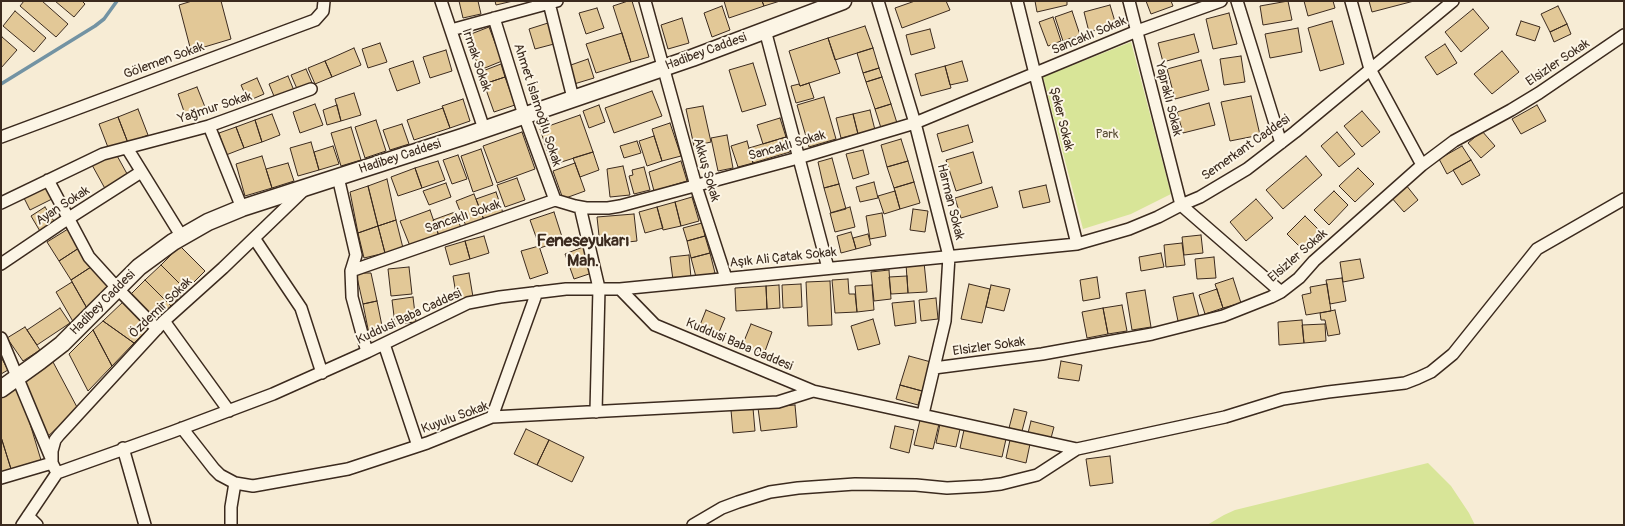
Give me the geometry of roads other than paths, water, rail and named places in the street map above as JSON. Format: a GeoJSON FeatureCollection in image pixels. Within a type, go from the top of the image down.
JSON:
{"type":"FeatureCollection","features":[{"type":"Feature","properties":{"kind":"main road","name":"Hadibey Caddesi"},"geometry":{"type":"LineString","coordinates":[[1,389],[18,378],[62,344],[139,267],[182,237],[208,222],[242,208],[524,116],[663,68],[843,1]]}},
{"type":"Feature","properties":{"kind":"street","name":"Gölemen Sokak"},"geometry":{"type":"LineString","coordinates":[[1,137],[315,20],[323,11],[324,1]]}},
{"type":"Feature","properties":{"kind":"street","name":"Irmak Sokak"},"geometry":{"type":"LineString","coordinates":[[441,1],[484,129]]}},
{"type":"Feature","properties":{"kind":"street","name":"Akkuş Sokak"},"geometry":{"type":"LineString","coordinates":[[645,1],[696,186],[726,278]]}},
{"type":"Feature","properties":{"kind":"street","name":"Harman Sokak"},"geometry":{"type":"LineString","coordinates":[[878,1],[915,123],[949,256],[945,321],[923,414]]}},
{"type":"Feature","properties":{"kind":"street","name":"Şeker Sokak"},"geometry":{"type":"LineString","coordinates":[[1017,1],[1077,244]]}},
{"type":"Feature","properties":{"kind":"street","name":"Yapraklı Sokak"},"geometry":{"type":"LineString","coordinates":[[1129,1],[1181,205]]}},
{"type":"Feature","properties":{"kind":"street","name":"Sancaklı Sokak"},"geometry":{"type":"LineString","coordinates":[[351,271],[555,200],[580,207],[597,208],[620,206],[798,158],[915,123],[1137,31],[1221,1]]}},
{"type":"Feature","properties":{"kind":"street"},"geometry":{"type":"LineString","coordinates":[[1238,1],[1281,143]]}},
{"type":"Feature","properties":{"kind":"street"},"geometry":{"type":"LineString","coordinates":[[1352,1],[1370,69],[1422,165]]}},
{"type":"Feature","properties":{"kind":"street","name":"Semerkant Caddesi"},"geometry":{"type":"LineString","coordinates":[[949,256],[1077,244],[1129,229],[1158,218],[1181,205],[1200,197],[1221,185],[1281,143],[1453,1]]}},
{"type":"Feature","properties":{"kind":"street"},"geometry":{"type":"LineString","coordinates":[[451,30],[553,2],[573,98]]}},
{"type":"Feature","properties":{"kind":"street","name":"Ahmet İslamoğlu Sokak"},"geometry":{"type":"LineString","coordinates":[[494,18],[524,116],[555,200]]}},
{"type":"Feature","properties":{"kind":"street"},"geometry":{"type":"LineString","coordinates":[[765,30],[828,268]]}},
{"type":"Feature","properties":{"kind":"street","name":"Elsizler Sokak"},"geometry":{"type":"LineString","coordinates":[[934,368],[1042,354],[1152,334],[1229,314],[1280,292],[1299,278],[1314,260],[1422,165],[1454,141],[1539,93],[1624,35]]}},
{"type":"Feature","properties":{"kind":"street","name":"Yağmur Sokak"},"geometry":{"type":"LineString","coordinates":[[1,203],[103,154],[210,126],[311,89]]}},
{"type":"Feature","properties":{"kind":"street"},"geometry":{"type":"LineString","coordinates":[[210,126],[242,208]]}},
{"type":"Feature","properties":{"kind":"street"},"geometry":{"type":"LineString","coordinates":[[127,148],[182,237]]}},
{"type":"Feature","properties":{"kind":"street","name":"Ayan Sokak"},"geometry":{"type":"LineString","coordinates":[[1,264],[141,172]]}},
{"type":"Feature","properties":{"kind":"street"},"geometry":{"type":"LineString","coordinates":[[338,177],[356,255],[351,271],[352,297],[367,352]]}},
{"type":"Feature","properties":{"kind":"street"},"geometry":{"type":"LineString","coordinates":[[48,180],[90,257],[118,289],[161,325],[229,411]]}},
{"type":"Feature","properties":{"kind":"street","name":"Özdemir Sokak"},"geometry":{"type":"LineString","coordinates":[[55,468],[53,446],[59,435],[161,325],[308,186]]}},
{"type":"Feature","properties":{"kind":"street"},"geometry":{"type":"LineString","coordinates":[[693,525],[738,502],[770,492],[798,488],[855,484],[916,485],[946,488],[977,487],[1001,484],[1037,475],[1077,449],[1225,417],[1263,404],[1298,396],[1405,383],[1437,368],[1453,354],[1537,249],[1624,198]]}},
{"type":"Feature","properties":{"kind":"street"},"geometry":{"type":"LineString","coordinates":[[1181,205],[1280,292]]}},
{"type":"Feature","properties":{"kind":"street"},"geometry":{"type":"LineString","coordinates":[[580,207],[599,288],[596,412]]}},
{"type":"Feature","properties":{"kind":"street"},"geometry":{"type":"LineString","coordinates":[[254,238],[301,308],[322,373]]}},
{"type":"Feature","properties":{"kind":"street","name":"Aşık Ali Çatak Sokak"},"geometry":{"type":"LineString","coordinates":[[620,288],[949,256]]}},
{"type":"Feature","properties":{"kind":"street","name":"Kuddusi Baba Caddesi"},"geometry":{"type":"LineString","coordinates":[[1,478],[55,468],[123,448],[229,411],[322,373],[468,303],[537,292],[599,288],[620,288],[655,325],[813,391],[1077,449]]}},
{"type":"Feature","properties":{"kind":"street"},"geometry":{"type":"LineString","coordinates":[[492,417],[537,292]]}},
{"type":"Feature","properties":{"kind":"street"},"geometry":{"type":"LineString","coordinates":[[1,338],[55,468],[25,520],[38,525]]}},
{"type":"Feature","properties":{"kind":"street"},"geometry":{"type":"LineString","coordinates":[[384,344],[418,446]]}},
{"type":"Feature","properties":{"kind":"street","name":"Kuyulu Sokak"},"geometry":{"type":"LineString","coordinates":[[182,428],[220,475],[244,486],[262,485],[348,469],[418,446],[492,417],[778,402],[813,391]]}},
{"type":"Feature","properties":{"kind":"street"},"geometry":{"type":"LineString","coordinates":[[123,448],[145,525]]}},
{"type":"Feature","properties":{"kind":"street"},"geometry":{"type":"LineString","coordinates":[[231,525],[231,507],[235,483]]}},
{"type":"Feature","properties":{"kind":"waterway"},"geometry":{"type":"LineString","coordinates":[[1,84],[95,26],[104,19],[117,1]]}},
{"type":"Feature","properties":{"kind":"district","name":"Feneseyukarı Mah."},"geometry":{"type":"Point","coordinates":[583,252]}},
{"type":"Feature","properties":{"kind":"park label","name":"Park"},"geometry":{"type":"Point","coordinates":[1107,135]}}]}
